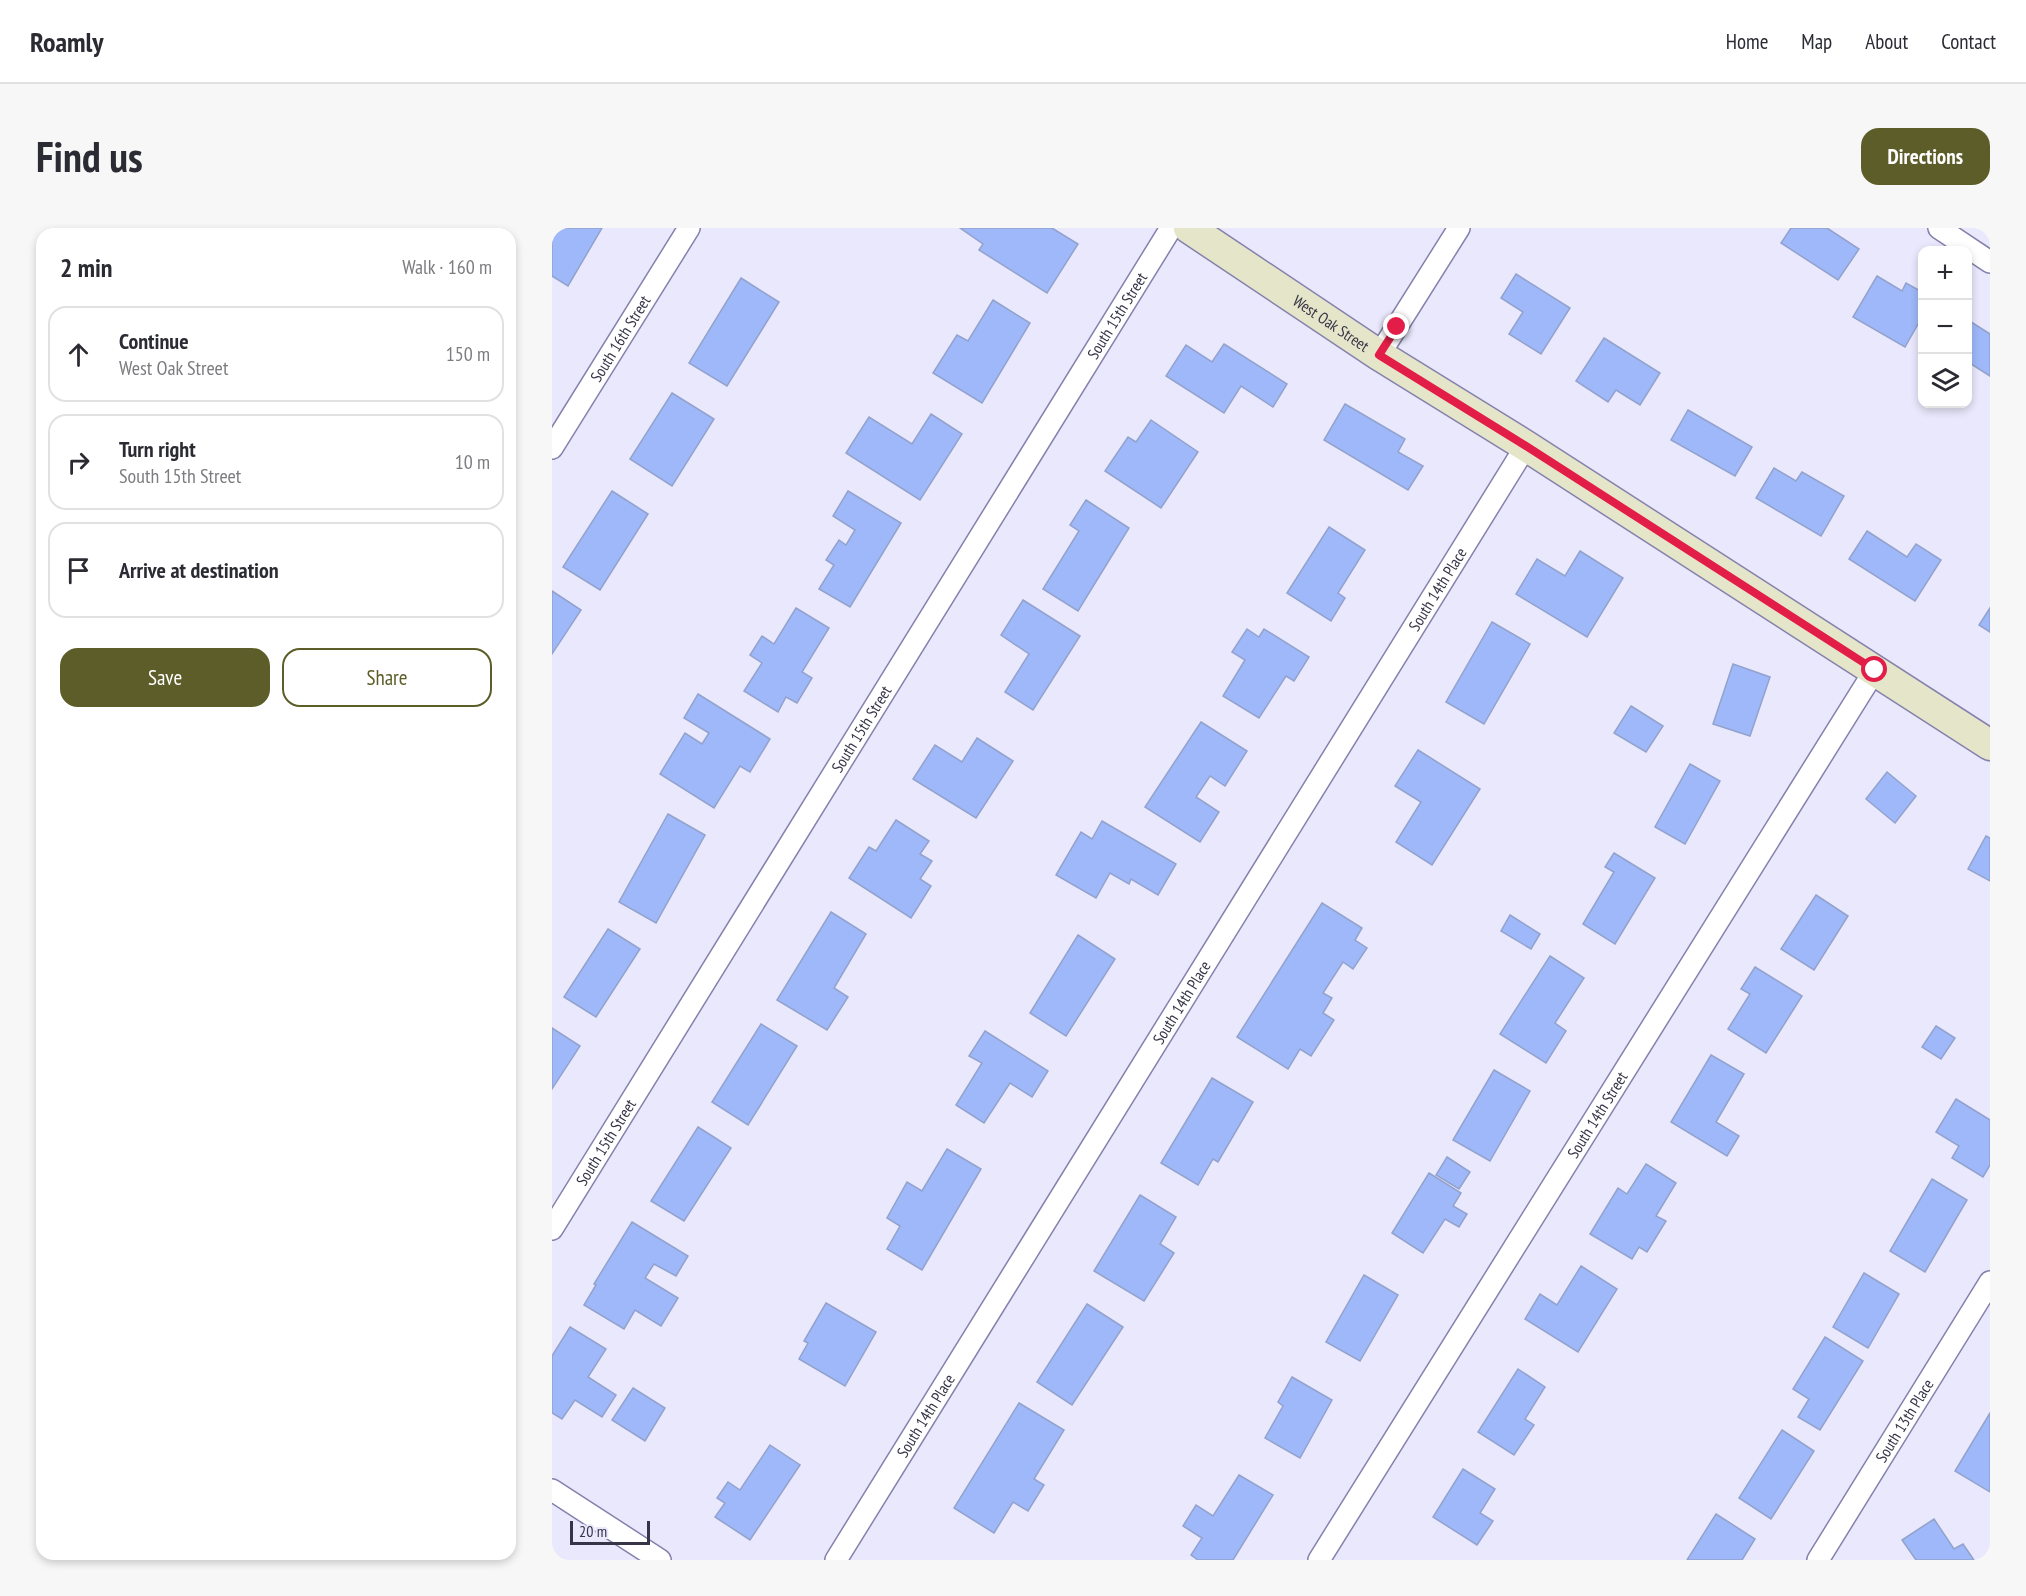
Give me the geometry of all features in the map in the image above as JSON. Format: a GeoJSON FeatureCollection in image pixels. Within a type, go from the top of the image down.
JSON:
{"type":"FeatureCollection","features":[{"type":"Feature","properties":{"kind":"street","name":"South 16th Street"},"geometry":{"type":"LineString","coordinates":[[552,448],[689,228]]}},
{"type":"Feature","properties":{"kind":"street","name":"South 15th Street"},"geometry":{"type":"LineString","coordinates":[[552,1229],[1171,228]]}},
{"type":"Feature","properties":{"kind":"street","name":"West Oak Street"},"geometry":{"type":"LineString","coordinates":[[1189,228],[1379,355],[1526,446],[1990,745]]}},
{"type":"Feature","properties":{"kind":"street"},"geometry":{"type":"LineString","coordinates":[[1379,355],[1459,228]]}},
{"type":"Feature","properties":{"kind":"street"},"geometry":{"type":"LineString","coordinates":[[1938,228],[1990,262]]}},
{"type":"Feature","properties":{"kind":"street","name":"South 14th Place"},"geometry":{"type":"LineString","coordinates":[[836,1560],[1526,446]]}},
{"type":"Feature","properties":{"kind":"street","name":"South 14th Street"},"geometry":{"type":"LineString","coordinates":[[1319,1560],[1875,670]]}},
{"type":"Feature","properties":{"kind":"street","name":"South 13th Place"},"geometry":{"type":"LineString","coordinates":[[1818,1560],[1990,1282]]}},
{"type":"Feature","properties":{"kind":"street"},"geometry":{"type":"LineString","coordinates":[[552,1490],[660,1560]]}},
{"type":"Feature","properties":{"kind":"building"},"geometry":{"type":"Polygon","coordinates":[[[555,228],[602,228],[568,286],[552,276],[552,234],[555,228]]]}},
{"type":"Feature","properties":{"kind":"building"},"geometry":{"type":"Polygon","coordinates":[[[960,228],[1052,228],[1078,244],[1047,293],[979,250],[983,244],[960,228]]]}},
{"type":"Feature","properties":{"kind":"building"},"geometry":{"type":"Polygon","coordinates":[[[1791,228],[1827,228],[1859,249],[1838,280],[1781,243],[1791,228]]]}},
{"type":"Feature","properties":{"kind":"building"},"geometry":{"type":"Polygon","coordinates":[[[1516,274],[1570,308],[1541,354],[1509,334],[1523,312],[1501,298],[1516,274]]]}},
{"type":"Feature","properties":{"kind":"building"},"geometry":{"type":"Polygon","coordinates":[[[1877,276],[1902,291],[1906,283],[1918,290],[1918,324],[1905,347],[1853,317],[1877,276]]]}},
{"type":"Feature","properties":{"kind":"building"},"geometry":{"type":"Polygon","coordinates":[[[741,278],[779,302],[727,386],[689,363],[741,278]]]}},
{"type":"Feature","properties":{"kind":"building"},"geometry":{"type":"Polygon","coordinates":[[[993,300],[1030,323],[982,403],[933,373],[957,335],[968,341],[993,300]]]}},
{"type":"Feature","properties":{"kind":"building"},"geometry":{"type":"Polygon","coordinates":[[[1972,323],[1990,334],[1990,376],[1972,365],[1972,323]]]}},
{"type":"Feature","properties":{"kind":"building"},"geometry":{"type":"Polygon","coordinates":[[[1604,338],[1660,373],[1640,405],[1616,390],[1608,402],[1576,381],[1604,338]]]}},
{"type":"Feature","properties":{"kind":"building"},"geometry":{"type":"Polygon","coordinates":[[[1224,344],[1287,384],[1273,407],[1241,386],[1224,413],[1166,376],[1186,345],[1212,362],[1224,344]]]}},
{"type":"Feature","properties":{"kind":"building"},"geometry":{"type":"Polygon","coordinates":[[[672,393],[714,419],[672,486],[630,459],[672,393]]]}},
{"type":"Feature","properties":{"kind":"building"},"geometry":{"type":"Polygon","coordinates":[[[1345,404],[1405,439],[1398,452],[1423,466],[1408,490],[1324,440],[1345,404]]]}},
{"type":"Feature","properties":{"kind":"building"},"geometry":{"type":"Polygon","coordinates":[[[1688,410],[1752,447],[1735,476],[1671,440],[1688,410]]]}},
{"type":"Feature","properties":{"kind":"building"},"geometry":{"type":"Polygon","coordinates":[[[931,414],[962,434],[920,500],[846,453],[869,417],[912,444],[931,414]]]}},
{"type":"Feature","properties":{"kind":"building"},"geometry":{"type":"Polygon","coordinates":[[[1151,420],[1198,452],[1161,508],[1105,471],[1128,437],[1136,442],[1151,420]]]}},
{"type":"Feature","properties":{"kind":"building"},"geometry":{"type":"Polygon","coordinates":[[[1774,468],[1796,481],[1802,472],[1844,496],[1821,536],[1756,498],[1774,468]]]}},
{"type":"Feature","properties":{"kind":"building"},"geometry":{"type":"Polygon","coordinates":[[[612,491],[648,514],[600,590],[563,567],[612,491]]]}},
{"type":"Feature","properties":{"kind":"building"},"geometry":{"type":"Polygon","coordinates":[[[848,491],[901,523],[850,607],[819,589],[834,565],[826,560],[839,540],[846,545],[855,530],[833,516],[848,491]]]}},
{"type":"Feature","properties":{"kind":"building"},"geometry":{"type":"Polygon","coordinates":[[[1086,500],[1129,528],[1078,611],[1043,589],[1079,531],[1070,525],[1086,500]]]}},
{"type":"Feature","properties":{"kind":"building"},"geometry":{"type":"Polygon","coordinates":[[[1329,527],[1365,550],[1338,593],[1345,598],[1331,621],[1287,593],[1329,527]]]}},
{"type":"Feature","properties":{"kind":"building"},"geometry":{"type":"Polygon","coordinates":[[[1867,531],[1907,557],[1916,544],[1941,560],[1915,601],[1849,559],[1867,531]]]}},
{"type":"Feature","properties":{"kind":"building"},"geometry":{"type":"Polygon","coordinates":[[[1580,551],[1623,578],[1587,637],[1516,594],[1537,559],[1565,576],[1580,551]]]}},
{"type":"Feature","properties":{"kind":"building"},"geometry":{"type":"Polygon","coordinates":[[[552,591],[581,610],[552,654],[552,591]]]}},
{"type":"Feature","properties":{"kind":"building"},"geometry":{"type":"Polygon","coordinates":[[[1023,600],[1080,636],[1033,710],[1005,692],[1029,654],[1001,635],[1023,600]]]}},
{"type":"Feature","properties":{"kind":"building"},"geometry":{"type":"Polygon","coordinates":[[[796,608],[829,628],[802,672],[812,678],[797,703],[786,697],[778,712],[744,691],[762,663],[750,655],[762,636],[774,644],[796,608]]]}},
{"type":"Feature","properties":{"kind":"building"},"geometry":{"type":"Polygon","coordinates":[[[1990,608],[1990,632],[1979,625],[1990,608]]]}},
{"type":"Feature","properties":{"kind":"building"},"geometry":{"type":"Polygon","coordinates":[[[1492,622],[1530,644],[1484,724],[1446,702],[1492,622]]]}},
{"type":"Feature","properties":{"kind":"building"},"geometry":{"type":"Polygon","coordinates":[[[1247,629],[1259,637],[1264,629],[1309,657],[1294,681],[1286,676],[1259,718],[1223,696],[1245,660],[1232,652],[1247,629]]]}},
{"type":"Feature","properties":{"kind":"building"},"geometry":{"type":"Polygon","coordinates":[[[1733,664],[1770,677],[1750,736],[1713,724],[1733,664]]]}},
{"type":"Feature","properties":{"kind":"building"},"geometry":{"type":"Polygon","coordinates":[[[698,694],[770,739],[750,772],[740,766],[714,808],[660,774],[685,733],[702,744],[709,733],[684,718],[698,694]]]}},
{"type":"Feature","properties":{"kind":"building"},"geometry":{"type":"Polygon","coordinates":[[[1631,706],[1663,726],[1646,752],[1614,733],[1631,706]]]}},
{"type":"Feature","properties":{"kind":"building"},"geometry":{"type":"Polygon","coordinates":[[[1201,722],[1247,751],[1225,786],[1210,776],[1196,797],[1219,812],[1200,842],[1145,807],[1201,722]]]}},
{"type":"Feature","properties":{"kind":"building"},"geometry":{"type":"Polygon","coordinates":[[[977,738],[1013,761],[976,818],[913,779],[935,745],[962,762],[977,738]]]}},
{"type":"Feature","properties":{"kind":"building"},"geometry":{"type":"Polygon","coordinates":[[[1418,750],[1480,789],[1432,865],[1396,842],[1421,802],[1395,786],[1418,750]]]}},
{"type":"Feature","properties":{"kind":"building"},"geometry":{"type":"Polygon","coordinates":[[[1690,764],[1720,781],[1685,844],[1655,827],[1690,764]]]}},
{"type":"Feature","properties":{"kind":"building"},"geometry":{"type":"Polygon","coordinates":[[[1887,772],[1916,796],[1895,823],[1866,799],[1887,772]]]}},
{"type":"Feature","properties":{"kind":"building"},"geometry":{"type":"Polygon","coordinates":[[[668,814],[705,835],[656,923],[619,902],[668,814]]]}},
{"type":"Feature","properties":{"kind":"building"},"geometry":{"type":"Polygon","coordinates":[[[896,820],[929,841],[920,854],[932,861],[920,879],[931,886],[911,918],[849,878],[869,847],[876,851],[896,820]]]}},
{"type":"Feature","properties":{"kind":"building"},"geometry":{"type":"Polygon","coordinates":[[[1102,821],[1176,864],[1158,895],[1131,879],[1129,884],[1110,873],[1096,898],[1056,875],[1081,832],[1092,839],[1102,821]]]}},
{"type":"Feature","properties":{"kind":"building"},"geometry":{"type":"Polygon","coordinates":[[[1986,836],[1990,838],[1990,881],[1968,869],[1986,836]]]}},
{"type":"Feature","properties":{"kind":"building"},"geometry":{"type":"Polygon","coordinates":[[[1614,853],[1655,878],[1615,944],[1583,924],[1614,872],[1605,867],[1614,853]]]}},
{"type":"Feature","properties":{"kind":"building"},"geometry":{"type":"Polygon","coordinates":[[[1816,895],[1848,916],[1814,970],[1781,949],[1816,895]]]}},
{"type":"Feature","properties":{"kind":"building"},"geometry":{"type":"Polygon","coordinates":[[[1322,903],[1362,928],[1355,940],[1367,948],[1353,969],[1343,962],[1323,993],[1332,998],[1323,1013],[1334,1020],[1311,1056],[1300,1049],[1288,1069],[1237,1037],[1322,903]]]}},
{"type":"Feature","properties":{"kind":"building"},"geometry":{"type":"Polygon","coordinates":[[[831,912],[866,934],[834,988],[848,997],[827,1030],[777,1000],[831,912]]]}},
{"type":"Feature","properties":{"kind":"building"},"geometry":{"type":"Polygon","coordinates":[[[1510,915],[1540,934],[1531,949],[1501,931],[1510,915]]]}},
{"type":"Feature","properties":{"kind":"building"},"geometry":{"type":"Polygon","coordinates":[[[608,929],[640,949],[596,1017],[564,997],[608,929]]]}},
{"type":"Feature","properties":{"kind":"building"},"geometry":{"type":"Polygon","coordinates":[[[1078,935],[1115,959],[1066,1036],[1030,1013],[1078,935]]]}},
{"type":"Feature","properties":{"kind":"building"},"geometry":{"type":"Polygon","coordinates":[[[1550,956],[1584,978],[1555,1023],[1566,1031],[1546,1063],[1500,1034],[1550,956]]]}},
{"type":"Feature","properties":{"kind":"building"},"geometry":{"type":"Polygon","coordinates":[[[1755,967],[1802,996],[1766,1053],[1728,1029],[1750,994],[1741,989],[1755,967]]]}},
{"type":"Feature","properties":{"kind":"building"},"geometry":{"type":"Polygon","coordinates":[[[761,1024],[797,1046],[748,1125],[712,1102],[761,1024]]]}},
{"type":"Feature","properties":{"kind":"building"},"geometry":{"type":"Polygon","coordinates":[[[1936,1026],[1955,1038],[1941,1059],[1922,1047],[1936,1026]]]}},
{"type":"Feature","properties":{"kind":"building"},"geometry":{"type":"Polygon","coordinates":[[[552,1028],[580,1046],[552,1089],[552,1028]]]}},
{"type":"Feature","properties":{"kind":"building"},"geometry":{"type":"Polygon","coordinates":[[[985,1031],[1048,1071],[1032,1097],[1010,1083],[984,1123],[956,1105],[982,1063],[969,1056],[985,1031]]]}},
{"type":"Feature","properties":{"kind":"building"},"geometry":{"type":"Polygon","coordinates":[[[1711,1055],[1744,1074],[1716,1122],[1739,1136],[1727,1156],[1671,1122],[1711,1055]]]}},
{"type":"Feature","properties":{"kind":"building"},"geometry":{"type":"Polygon","coordinates":[[[1494,1070],[1530,1091],[1490,1161],[1453,1140],[1494,1070]]]}},
{"type":"Feature","properties":{"kind":"building"},"geometry":{"type":"Polygon","coordinates":[[[1212,1078],[1253,1102],[1218,1162],[1213,1159],[1198,1185],[1161,1163],[1212,1078]]]}},
{"type":"Feature","properties":{"kind":"building"},"geometry":{"type":"Polygon","coordinates":[[[1956,1099],[1990,1120],[1990,1165],[1983,1177],[1952,1158],[1959,1146],[1936,1132],[1956,1099]]]}},
{"type":"Feature","properties":{"kind":"building"},"geometry":{"type":"Polygon","coordinates":[[[698,1127],[731,1148],[684,1221],[651,1201],[698,1127]]]}},
{"type":"Feature","properties":{"kind":"building"},"geometry":{"type":"Polygon","coordinates":[[[947,1149],[981,1169],[922,1270],[887,1249],[900,1226],[887,1218],[907,1182],[922,1191],[947,1149]]]}},
{"type":"Feature","properties":{"kind":"building"},"geometry":{"type":"Polygon","coordinates":[[[1447,1157],[1470,1172],[1459,1189],[1436,1175],[1447,1157]]]}},
{"type":"Feature","properties":{"kind":"building"},"geometry":{"type":"Polygon","coordinates":[[[1646,1164],[1676,1183],[1656,1216],[1666,1221],[1647,1252],[1639,1247],[1632,1259],[1590,1234],[1618,1188],[1627,1194],[1646,1164]]]}},
{"type":"Feature","properties":{"kind":"building"},"geometry":{"type":"Polygon","coordinates":[[[1429,1173],[1461,1193],[1453,1206],[1467,1214],[1459,1227],[1445,1219],[1423,1253],[1392,1233],[1429,1173]]]}},
{"type":"Feature","properties":{"kind":"building"},"geometry":{"type":"Polygon","coordinates":[[[1932,1179],[1967,1200],[1925,1272],[1890,1251],[1932,1179]]]}},
{"type":"Feature","properties":{"kind":"building"},"geometry":{"type":"Polygon","coordinates":[[[1140,1195],[1176,1217],[1160,1244],[1174,1253],[1144,1301],[1094,1271],[1140,1195]]]}},
{"type":"Feature","properties":{"kind":"building"},"geometry":{"type":"Polygon","coordinates":[[[632,1222],[688,1256],[676,1276],[654,1264],[645,1278],[678,1298],[661,1326],[635,1310],[624,1329],[584,1305],[596,1285],[594,1284],[632,1222]]]}},
{"type":"Feature","properties":{"kind":"building"},"geometry":{"type":"Polygon","coordinates":[[[1581,1266],[1617,1289],[1578,1352],[1525,1319],[1540,1294],[1557,1305],[1581,1266]]]}},
{"type":"Feature","properties":{"kind":"building"},"geometry":{"type":"Polygon","coordinates":[[[1864,1273],[1899,1294],[1868,1348],[1833,1327],[1864,1273]]]}},
{"type":"Feature","properties":{"kind":"building"},"geometry":{"type":"Polygon","coordinates":[[[1364,1275],[1398,1295],[1360,1361],[1326,1342],[1364,1275]]]}},
{"type":"Feature","properties":{"kind":"building"},"geometry":{"type":"Polygon","coordinates":[[[826,1303],[876,1332],[845,1386],[799,1359],[808,1343],[804,1341],[826,1303]]]}},
{"type":"Feature","properties":{"kind":"building"},"geometry":{"type":"Polygon","coordinates":[[[1087,1304],[1123,1327],[1072,1405],[1037,1382],[1087,1304]]]}},
{"type":"Feature","properties":{"kind":"building"},"geometry":{"type":"Polygon","coordinates":[[[570,1327],[606,1349],[588,1377],[616,1395],[602,1417],[575,1400],[562,1419],[552,1413],[552,1356],[570,1327]]]}},
{"type":"Feature","properties":{"kind":"building"},"geometry":{"type":"Polygon","coordinates":[[[1825,1337],[1863,1361],[1820,1430],[1798,1417],[1809,1399],[1793,1389],[1825,1337]]]}},
{"type":"Feature","properties":{"kind":"building"},"geometry":{"type":"Polygon","coordinates":[[[1518,1369],[1545,1387],[1525,1419],[1534,1425],[1514,1455],[1478,1432],[1518,1369]]]}},
{"type":"Feature","properties":{"kind":"building"},"geometry":{"type":"Polygon","coordinates":[[[1292,1377],[1332,1400],[1300,1458],[1265,1438],[1283,1406],[1278,1402],[1292,1377]]]}},
{"type":"Feature","properties":{"kind":"building"},"geometry":{"type":"Polygon","coordinates":[[[633,1388],[665,1408],[645,1441],[612,1420],[633,1388]]]}},
{"type":"Feature","properties":{"kind":"building"},"geometry":{"type":"Polygon","coordinates":[[[1019,1403],[1064,1430],[1034,1479],[1044,1485],[1028,1511],[1013,1502],[994,1533],[954,1508],[1019,1403]]]}},
{"type":"Feature","properties":{"kind":"building"},"geometry":{"type":"Polygon","coordinates":[[[1990,1413],[1990,1492],[1955,1471],[1990,1413]]]}},
{"type":"Feature","properties":{"kind":"building"},"geometry":{"type":"Polygon","coordinates":[[[1782,1430],[1814,1451],[1771,1519],[1739,1498],[1782,1430]]]}},
{"type":"Feature","properties":{"kind":"building"},"geometry":{"type":"Polygon","coordinates":[[[770,1445],[800,1465],[750,1540],[715,1517],[725,1503],[717,1498],[728,1482],[740,1490],[770,1445]]]}},
{"type":"Feature","properties":{"kind":"building"},"geometry":{"type":"Polygon","coordinates":[[[1463,1469],[1495,1489],[1480,1513],[1493,1521],[1477,1545],[1433,1517],[1463,1469]]]}},
{"type":"Feature","properties":{"kind":"building"},"geometry":{"type":"Polygon","coordinates":[[[1239,1475],[1273,1495],[1233,1560],[1198,1560],[1191,1555],[1202,1538],[1183,1526],[1196,1505],[1213,1516],[1239,1475]]]}},
{"type":"Feature","properties":{"kind":"building"},"geometry":{"type":"Polygon","coordinates":[[[1716,1514],[1755,1539],[1742,1560],[1687,1560],[1716,1514]]]}},
{"type":"Feature","properties":{"kind":"building"},"geometry":{"type":"Polygon","coordinates":[[[1934,1519],[1954,1549],[1963,1544],[1974,1560],[1916,1560],[1902,1540],[1934,1519]]]}},
{"type":"Feature","properties":{"kind":"route"},"geometry":{"type":"LineString","coordinates":[[1397,327],[1379,355],[1526,446],[1875,670]]}}]}
